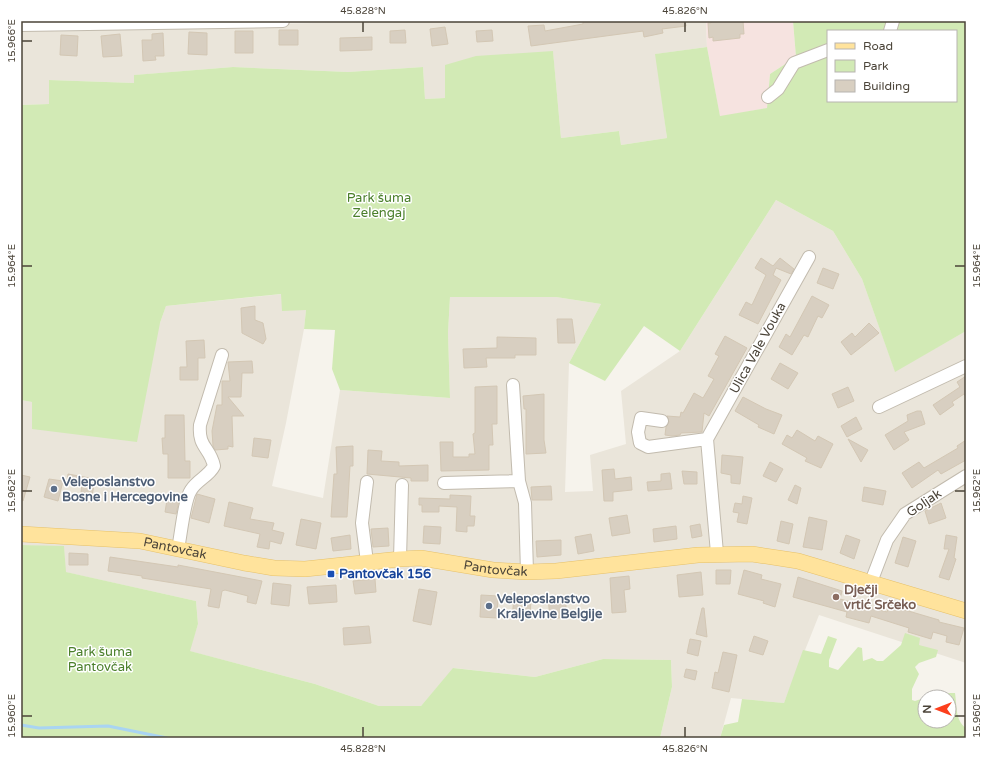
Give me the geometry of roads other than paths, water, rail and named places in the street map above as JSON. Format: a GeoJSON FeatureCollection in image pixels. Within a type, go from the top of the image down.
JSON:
{"type":"FeatureCollection","features":[{"type":"Feature","properties":{"kind":"main road","name":"Pantovčak"},"geometry":{"type":"LineString","coordinates":[[21,534],[38,536],[118,538],[274,568],[305,569],[400,558],[421,558],[493,570],[527,572],[556,571],[717,553],[759,554],[798,560],[966,611]]}},
{"type":"Feature","properties":{"kind":"street"},"geometry":{"type":"LineString","coordinates":[[21,25],[283,21]]}},
{"type":"Feature","properties":{"kind":"street"},"geometry":{"type":"LineString","coordinates":[[768,97],[778,89],[794,64],[827,50]]}},
{"type":"Feature","properties":{"kind":"street","name":"Ulica Vale Vouka"},"geometry":{"type":"LineString","coordinates":[[707,439],[809,257]]}},
{"type":"Feature","properties":{"kind":"street"},"geometry":{"type":"LineString","coordinates":[[178,549],[189,492],[196,482],[211,473],[214,466],[213,459],[202,444],[199,436],[200,425],[222,355]]}},
{"type":"Feature","properties":{"kind":"street"},"geometry":{"type":"LineString","coordinates":[[879,407],[966,366]]}},
{"type":"Feature","properties":{"kind":"street"},"geometry":{"type":"LineString","coordinates":[[514,385],[519,481],[525,503],[527,572]]}},
{"type":"Feature","properties":{"kind":"street"},"geometry":{"type":"LineString","coordinates":[[662,421],[641,418],[638,432],[640,443],[648,448],[707,439],[717,553]]}},
{"type":"Feature","properties":{"kind":"street","name":"Goljak"},"geometry":{"type":"LineString","coordinates":[[871,582],[887,540],[905,514],[966,476]]}},
{"type":"Feature","properties":{"kind":"street"},"geometry":{"type":"LineString","coordinates":[[444,483],[519,481]]}},
{"type":"Feature","properties":{"kind":"street"},"geometry":{"type":"LineString","coordinates":[[366,562],[362,524],[368,482]]}},
{"type":"Feature","properties":{"kind":"street"},"geometry":{"type":"LineString","coordinates":[[400,558],[402,485]]}},
{"type":"Feature","properties":{"kind":"waterway"},"geometry":{"type":"LineString","coordinates":[[21,725],[39,728],[108,726],[167,738]]}},
{"type":"Feature","properties":{"kind":"place","name":"Veleposlanstvo Bosne i Hercegovine"},"geometry":{"type":"Point","coordinates":[54,489]}},
{"type":"Feature","properties":{"kind":"place","name":"Pantovčak 156"},"geometry":{"type":"Point","coordinates":[331,574]}},
{"type":"Feature","properties":{"kind":"place","name":"Dječji vrtić Srčeko"},"geometry":{"type":"Point","coordinates":[836,597]}},
{"type":"Feature","properties":{"kind":"place","name":"Veleposlanstvo Kraljevine Belgije"},"geometry":{"type":"Point","coordinates":[489,606]}},
{"type":"Feature","properties":{"kind":"park label","name":"Park šuma Zelengaj"},"geometry":{"type":"Point","coordinates":[379,206]}},
{"type":"Feature","properties":{"kind":"park label","name":"Park šuma Pantovčak"},"geometry":{"type":"Point","coordinates":[100,660]}}]}
